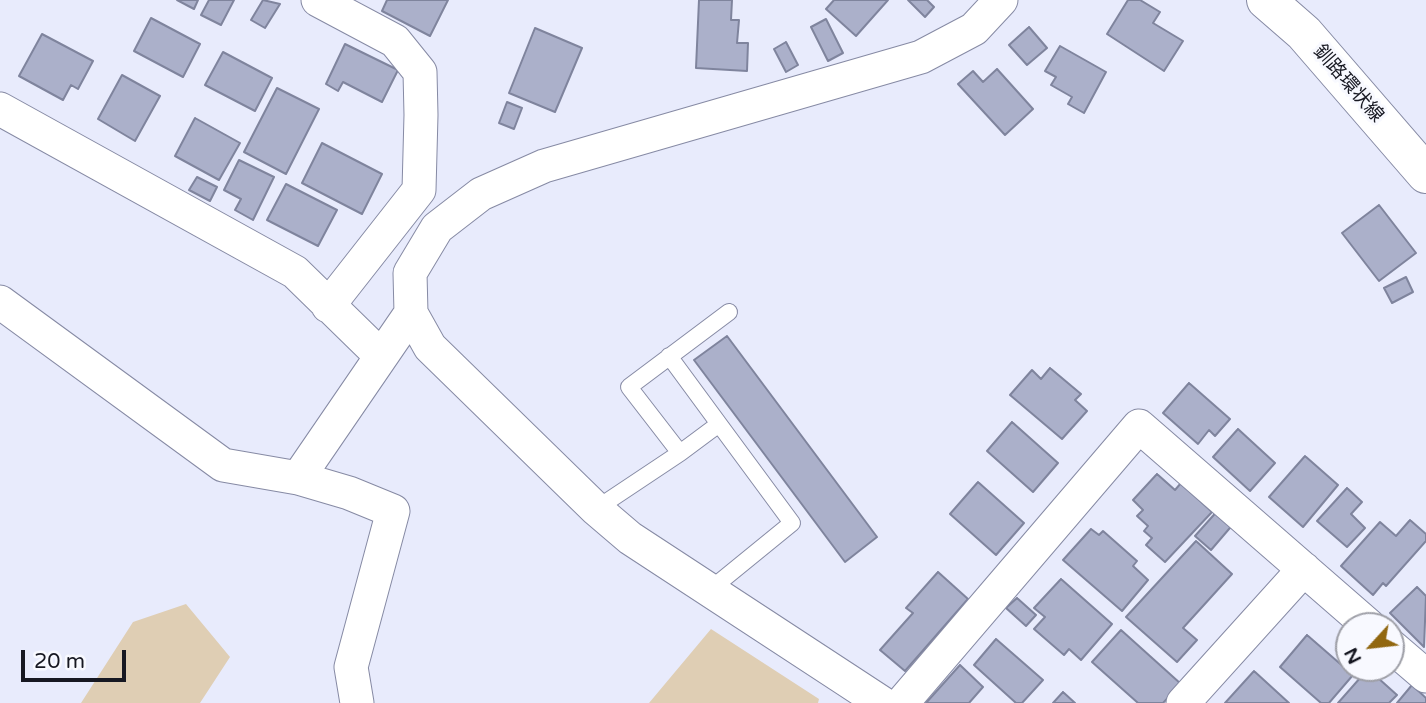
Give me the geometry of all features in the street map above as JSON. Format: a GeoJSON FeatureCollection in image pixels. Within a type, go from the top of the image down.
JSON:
{"type":"FeatureCollection","features":[{"type":"Feature","properties":{"kind":"main road","name":"釧路環状線"},"geometry":{"type":"LineString","coordinates":[[1265,0],[1304,33],[1426,174]]}},
{"type":"Feature","properties":{"kind":"street"},"geometry":{"type":"LineString","coordinates":[[318,0],[395,41],[420,72],[419,190],[328,306]]}},
{"type":"Feature","properties":{"kind":"street"},"geometry":{"type":"LineString","coordinates":[[882,703],[630,538],[596,509],[430,347],[411,313],[410,273],[437,228],[481,194],[544,166],[921,57],[974,29],[1001,0]]}},
{"type":"Feature","properties":{"kind":"street"},"geometry":{"type":"LineString","coordinates":[[0,109],[295,272],[381,356]]}},
{"type":"Feature","properties":{"kind":"street"},"geometry":{"type":"LineString","coordinates":[[0,302],[223,465],[298,478],[349,493],[393,511],[351,667],[357,703]]}},
{"type":"Feature","properties":{"kind":"street"},"geometry":{"type":"LineString","coordinates":[[298,478],[411,313]]}},
{"type":"Feature","properties":{"kind":"street"},"geometry":{"type":"LineString","coordinates":[[901,703],[1139,426],[1353,612]]}},
{"type":"Feature","properties":{"kind":"street"},"geometry":{"type":"LineString","coordinates":[[1183,703],[1304,569]]}},
{"type":"Feature","properties":{"kind":"street"},"geometry":{"type":"LineString","coordinates":[[1405,658],[1426,676]]}},
{"type":"Feature","properties":{"kind":"lane"},"geometry":{"type":"LineString","coordinates":[[680,453],[629,387],[729,312]]}},
{"type":"Feature","properties":{"kind":"lane"},"geometry":{"type":"LineString","coordinates":[[669,356],[792,523],[711,589]]}},
{"type":"Feature","properties":{"kind":"lane"},"geometry":{"type":"LineString","coordinates":[[596,509],[719,424]]}},
{"type":"Feature","properties":{"kind":"shaded area"},"geometry":{"type":"Polygon","coordinates":[[[186,604],[230,657],[200,703],[81,703],[133,622],[186,604]]]}},
{"type":"Feature","properties":{"kind":"shaded area"},"geometry":{"type":"Polygon","coordinates":[[[711,629],[819,699],[818,703],[649,703],[711,629]]]}},
{"type":"Feature","properties":{"kind":"building"},"geometry":{"type":"Polygon","coordinates":[[[177,0],[198,0],[194,9],[177,0]]]}},
{"type":"Feature","properties":{"kind":"building"},"geometry":{"type":"Polygon","coordinates":[[[209,0],[234,0],[221,25],[201,15],[209,0]]]}},
{"type":"Feature","properties":{"kind":"building"},"geometry":{"type":"Polygon","coordinates":[[[263,0],[280,4],[265,28],[251,20],[263,0]]]}},
{"type":"Feature","properties":{"kind":"building"},"geometry":{"type":"Polygon","coordinates":[[[387,0],[448,0],[430,36],[382,11],[387,0]]]}},
{"type":"Feature","properties":{"kind":"building"},"geometry":{"type":"Polygon","coordinates":[[[699,0],[732,0],[731,20],[739,20],[737,43],[748,43],[747,71],[696,68],[699,0]]]}},
{"type":"Feature","properties":{"kind":"building"},"geometry":{"type":"Polygon","coordinates":[[[834,0],[888,0],[856,36],[826,9],[834,0]]]}},
{"type":"Feature","properties":{"kind":"building"},"geometry":{"type":"Polygon","coordinates":[[[908,0],[927,0],[934,7],[925,17],[908,0]]]}},
{"type":"Feature","properties":{"kind":"building"},"geometry":{"type":"Polygon","coordinates":[[[1128,0],[1140,0],[1160,12],[1153,23],[1183,41],[1164,71],[1107,34],[1128,0]]]}},
{"type":"Feature","properties":{"kind":"building"},"geometry":{"type":"Polygon","coordinates":[[[151,18],[200,44],[183,77],[134,51],[151,18]]]}},
{"type":"Feature","properties":{"kind":"building"},"geometry":{"type":"Polygon","coordinates":[[[826,19],[843,53],[828,61],[811,27],[826,19]]]}},
{"type":"Feature","properties":{"kind":"building"},"geometry":{"type":"Polygon","coordinates":[[[1029,27],[1047,48],[1027,65],[1009,45],[1029,27]]]}},
{"type":"Feature","properties":{"kind":"building"},"geometry":{"type":"Polygon","coordinates":[[[535,28],[582,48],[555,112],[509,93],[535,28]]]}},
{"type":"Feature","properties":{"kind":"building"},"geometry":{"type":"Polygon","coordinates":[[[42,34],[93,61],[78,89],[71,85],[63,100],[19,76],[42,34]]]}},
{"type":"Feature","properties":{"kind":"building"},"geometry":{"type":"Polygon","coordinates":[[[786,42],[798,65],[786,72],[774,49],[786,42]]]}},
{"type":"Feature","properties":{"kind":"building"},"geometry":{"type":"Polygon","coordinates":[[[345,44],[398,70],[382,102],[343,82],[338,91],[326,84],[345,44]]]}},
{"type":"Feature","properties":{"kind":"building"},"geometry":{"type":"Polygon","coordinates":[[[1060,46],[1106,72],[1084,113],[1068,104],[1072,97],[1051,85],[1056,77],[1045,71],[1060,46]]]}},
{"type":"Feature","properties":{"kind":"building"},"geometry":{"type":"Polygon","coordinates":[[[223,52],[272,78],[255,111],[205,85],[223,52]]]}},
{"type":"Feature","properties":{"kind":"building"},"geometry":{"type":"Polygon","coordinates":[[[997,69],[1033,109],[1005,135],[958,84],[973,71],[983,82],[997,69]]]}},
{"type":"Feature","properties":{"kind":"building"},"geometry":{"type":"Polygon","coordinates":[[[122,75],[160,96],[135,141],[98,119],[122,75]]]}},
{"type":"Feature","properties":{"kind":"building"},"geometry":{"type":"Polygon","coordinates":[[[277,88],[319,109],[286,174],[244,152],[277,88]]]}},
{"type":"Feature","properties":{"kind":"building"},"geometry":{"type":"Polygon","coordinates":[[[507,102],[522,108],[514,129],[499,123],[507,102]]]}},
{"type":"Feature","properties":{"kind":"building"},"geometry":{"type":"Polygon","coordinates":[[[195,118],[240,143],[219,180],[175,156],[195,118]]]}},
{"type":"Feature","properties":{"kind":"building"},"geometry":{"type":"Polygon","coordinates":[[[322,143],[382,174],[362,214],[302,183],[322,143]]]}},
{"type":"Feature","properties":{"kind":"building"},"geometry":{"type":"Polygon","coordinates":[[[239,160],[274,177],[253,220],[235,210],[241,199],[224,190],[239,160]]]}},
{"type":"Feature","properties":{"kind":"building"},"geometry":{"type":"Polygon","coordinates":[[[197,177],[217,187],[210,201],[189,190],[197,177]]]}},
{"type":"Feature","properties":{"kind":"building"},"geometry":{"type":"Polygon","coordinates":[[[286,184],[337,210],[318,246],[267,220],[286,184]]]}},
{"type":"Feature","properties":{"kind":"building"},"geometry":{"type":"Polygon","coordinates":[[[1379,205],[1416,253],[1379,281],[1342,233],[1379,205]]]}},
{"type":"Feature","properties":{"kind":"building"},"geometry":{"type":"Polygon","coordinates":[[[1406,277],[1413,292],[1392,303],[1384,288],[1406,277]]]}},
{"type":"Feature","properties":{"kind":"building"},"geometry":{"type":"Polygon","coordinates":[[[727,336],[877,537],[845,562],[694,360],[727,336]]]}},
{"type":"Feature","properties":{"kind":"building"},"geometry":{"type":"Polygon","coordinates":[[[1050,368],[1081,394],[1075,400],[1087,411],[1062,439],[1010,395],[1032,370],[1041,379],[1050,368]]]}},
{"type":"Feature","properties":{"kind":"building"},"geometry":{"type":"Polygon","coordinates":[[[1189,383],[1230,419],[1215,436],[1209,430],[1198,444],[1163,413],[1189,383]]]}},
{"type":"Feature","properties":{"kind":"building"},"geometry":{"type":"Polygon","coordinates":[[[1012,422],[1058,463],[1033,492],[987,451],[1012,422]]]}},
{"type":"Feature","properties":{"kind":"building"},"geometry":{"type":"Polygon","coordinates":[[[1238,429],[1275,463],[1250,491],[1213,457],[1238,429]]]}},
{"type":"Feature","properties":{"kind":"building"},"geometry":{"type":"Polygon","coordinates":[[[1305,456],[1338,485],[1303,527],[1269,497],[1305,456]]]}},
{"type":"Feature","properties":{"kind":"building"},"geometry":{"type":"Polygon","coordinates":[[[1157,474],[1175,490],[1181,483],[1212,512],[1165,562],[1146,545],[1152,538],[1144,531],[1148,526],[1137,516],[1143,510],[1133,500],[1157,474]]]}},
{"type":"Feature","properties":{"kind":"building"},"geometry":{"type":"Polygon","coordinates":[[[978,482],[1024,523],[996,555],[950,514],[978,482]]]}},
{"type":"Feature","properties":{"kind":"building"},"geometry":{"type":"Polygon","coordinates":[[[1347,488],[1362,502],[1351,514],[1365,528],[1347,547],[1317,521],[1347,488]]]}},
{"type":"Feature","properties":{"kind":"building"},"geometry":{"type":"Polygon","coordinates":[[[1220,508],[1235,522],[1211,550],[1195,536],[1220,508]]]}},
{"type":"Feature","properties":{"kind":"building"},"geometry":{"type":"Polygon","coordinates":[[[1410,520],[1426,534],[1426,541],[1386,586],[1383,583],[1373,595],[1341,566],[1380,522],[1396,536],[1410,520]]]}},
{"type":"Feature","properties":{"kind":"building"},"geometry":{"type":"Polygon","coordinates":[[[1091,529],[1099,535],[1103,531],[1137,561],[1133,566],[1148,580],[1122,611],[1063,560],[1091,529]]]}},
{"type":"Feature","properties":{"kind":"building"},"geometry":{"type":"Polygon","coordinates":[[[1196,541],[1232,574],[1183,628],[1197,640],[1177,662],[1126,617],[1196,541]]]}},
{"type":"Feature","properties":{"kind":"building"},"geometry":{"type":"Polygon","coordinates":[[[938,572],[968,599],[905,671],[880,650],[913,613],[906,608],[938,572]]]}},
{"type":"Feature","properties":{"kind":"building"},"geometry":{"type":"Polygon","coordinates":[[[1061,579],[1112,624],[1081,660],[1069,649],[1064,655],[1034,629],[1045,617],[1034,608],[1061,579]]]}},
{"type":"Feature","properties":{"kind":"building"},"geometry":{"type":"Polygon","coordinates":[[[1417,587],[1426,596],[1424,647],[1405,628],[1405,612],[1391,612],[1417,587]]]}},
{"type":"Feature","properties":{"kind":"building"},"geometry":{"type":"Polygon","coordinates":[[[1017,598],[1036,615],[1026,626],[1006,608],[1017,598]]]}},
{"type":"Feature","properties":{"kind":"building"},"geometry":{"type":"Polygon","coordinates":[[[1121,630],[1181,684],[1163,703],[1138,703],[1092,662],[1121,630]]]}},
{"type":"Feature","properties":{"kind":"building"},"geometry":{"type":"Polygon","coordinates":[[[1307,635],[1335,659],[1335,682],[1347,682],[1329,703],[1321,703],[1280,667],[1307,635]]]}},
{"type":"Feature","properties":{"kind":"building"},"geometry":{"type":"Polygon","coordinates":[[[996,639],[1043,680],[1022,703],[1016,703],[974,665],[996,639]]]}},
{"type":"Feature","properties":{"kind":"building"},"geometry":{"type":"Polygon","coordinates":[[[960,665],[983,687],[969,703],[926,703],[960,665]]]}},
{"type":"Feature","properties":{"kind":"building"},"geometry":{"type":"Polygon","coordinates":[[[1254,671],[1289,703],[1225,703],[1254,671]]]}},
{"type":"Feature","properties":{"kind":"building"},"geometry":{"type":"Polygon","coordinates":[[[1357,682],[1382,682],[1397,695],[1389,703],[1338,703],[1357,682]]]}},
{"type":"Feature","properties":{"kind":"building"},"geometry":{"type":"Polygon","coordinates":[[[1412,685],[1426,698],[1426,703],[1397,703],[1412,685]]]}},
{"type":"Feature","properties":{"kind":"building"},"geometry":{"type":"Polygon","coordinates":[[[1063,692],[1075,703],[1053,703],[1063,692]]]}}]}
